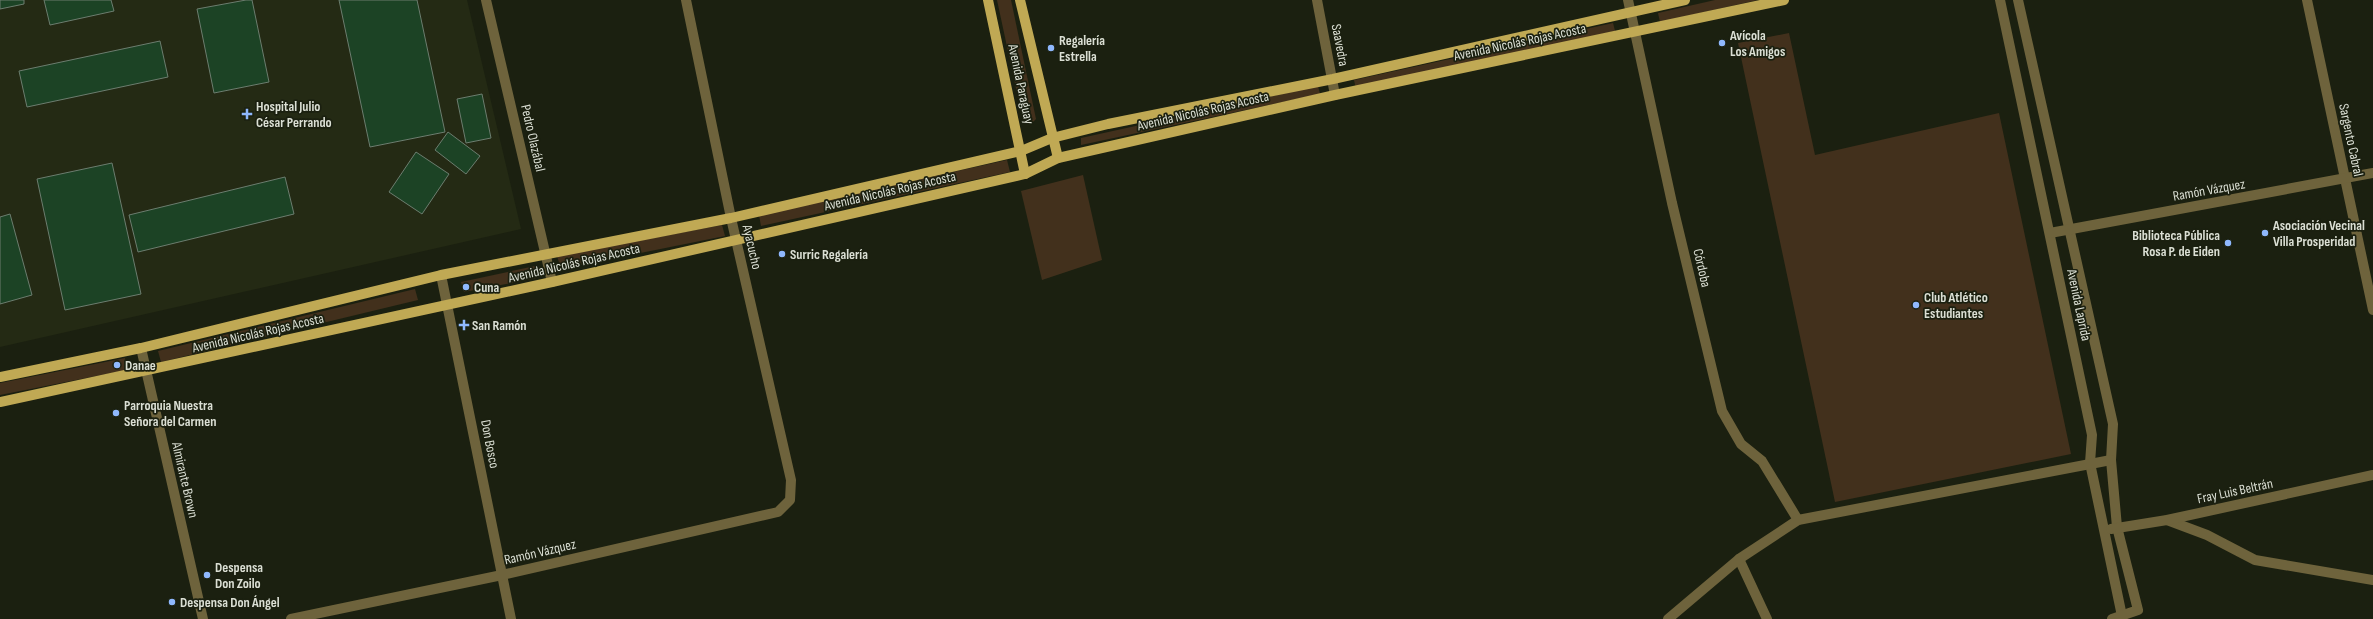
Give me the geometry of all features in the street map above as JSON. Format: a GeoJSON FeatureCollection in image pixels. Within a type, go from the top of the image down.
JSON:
{"type":"FeatureCollection","features":[{"type":"Feature","properties":{"kind":"main road","name":"Avenida Paraguay"},"geometry":{"type":"LineString","coordinates":[[988,0],[1025,174]]}},
{"type":"Feature","properties":{"kind":"main road","name":"Avenida Paraguay"},"geometry":{"type":"LineString","coordinates":[[1020,0],[1058,158]]}},
{"type":"Feature","properties":{"kind":"main road","name":"Avenida Nicolás Rojas Acosta"},"geometry":{"type":"LineString","coordinates":[[0,377],[142,348],[440,275],[731,218],[1021,150],[1052,138],[1108,124],[1333,79],[1685,0]]}},
{"type":"Feature","properties":{"kind":"main road","name":"Avenida Nicolás Rojas Acosta"},"geometry":{"type":"LineString","coordinates":[[0,402],[146,372],[552,282],[1025,174],[1058,158],[1336,95],[1784,0]]}},
{"type":"Feature","properties":{"kind":"street","name":"Pedro Olazábal"},"geometry":{"type":"LineString","coordinates":[[486,0],[552,282]]}},
{"type":"Feature","properties":{"kind":"street","name":"Ayacucho"},"geometry":{"type":"LineString","coordinates":[[686,0],[731,218],[791,480],[790,500]]}},
{"type":"Feature","properties":{"kind":"street","name":"Saavedra"},"geometry":{"type":"LineString","coordinates":[[1317,0],[1336,95]]}},
{"type":"Feature","properties":{"kind":"street","name":"Córdoba"},"geometry":{"type":"LineString","coordinates":[[1628,0],[1672,203],[1722,411],[1741,444],[1762,462],[1798,520]]}},
{"type":"Feature","properties":{"kind":"street","name":"Avenida Laprida"},"geometry":{"type":"LineString","coordinates":[[2000,0],[2092,435],[2090,463],[2103,530],[2117,618],[2138,610],[2117,527],[2111,460],[2113,424],[2071,230],[2018,0]]}},
{"type":"Feature","properties":{"kind":"street","name":"Sargento Cabral"},"geometry":{"type":"LineString","coordinates":[[2307,0],[2373,310]]}},
{"type":"Feature","properties":{"kind":"street","name":"Ramón Vázquez"},"geometry":{"type":"LineString","coordinates":[[2050,233],[2345,180],[2373,173]]}},
{"type":"Feature","properties":{"kind":"street","name":"Don Bosco"},"geometry":{"type":"LineString","coordinates":[[440,275],[511,619]]}},
{"type":"Feature","properties":{"kind":"street","name":"Almirante Brown"},"geometry":{"type":"LineString","coordinates":[[142,348],[146,372],[203,619]]}},
{"type":"Feature","properties":{"kind":"street"},"geometry":{"type":"LineString","coordinates":[[1668,619],[1739,559],[1798,520],[2111,460]]}},
{"type":"Feature","properties":{"kind":"street","name":"Fray Luis Beltrán"},"geometry":{"type":"LineString","coordinates":[[2103,530],[2168,520],[2373,475]]}},
{"type":"Feature","properties":{"kind":"street","name":"Ramón Vázquez"},"geometry":{"type":"LineString","coordinates":[[291,619],[502,575],[778,512],[790,500]]}},
{"type":"Feature","properties":{"kind":"street"},"geometry":{"type":"LineString","coordinates":[[2168,520],[2207,535],[2254,560],[2373,580]]}},
{"type":"Feature","properties":{"kind":"street"},"geometry":{"type":"LineString","coordinates":[[1739,559],[1767,619]]}},
{"type":"Feature","properties":{"kind":"shaded area","name":"Hospital Julio César Perrando"},"geometry":{"type":"Polygon","coordinates":[[[0,0],[467,0],[521,229],[0,347],[0,0]]]}},
{"type":"Feature","properties":{"kind":"shaded area"},"geometry":{"type":"Polygon","coordinates":[[[997,0],[1011,0],[1036,119],[1033,122],[1023,121],[997,0]]]}},
{"type":"Feature","properties":{"kind":"shaded area"},"geometry":{"type":"Polygon","coordinates":[[[1715,0],[1758,0],[1660,22],[1658,13],[1715,0]]]}},
{"type":"Feature","properties":{"kind":"shaded area"},"geometry":{"type":"Polygon","coordinates":[[[1613,23],[1615,31],[1356,89],[1354,80],[1613,23]]]}},
{"type":"Feature","properties":{"kind":"shaded area","name":"Club Atlético Estudiantes"},"geometry":{"type":"Polygon","coordinates":[[[1789,33],[1815,155],[1999,113],[2071,454],[1835,502],[1738,43],[1789,33]]]}},
{"type":"Feature","properties":{"kind":"shaded area"},"geometry":{"type":"Polygon","coordinates":[[[1318,86],[1320,94],[1081,145],[1081,138],[1318,86]]]}},
{"type":"Feature","properties":{"kind":"shaded area"},"geometry":{"type":"Polygon","coordinates":[[[1007,160],[1010,172],[761,226],[759,215],[1007,160]]]}},
{"type":"Feature","properties":{"kind":"shaded area"},"geometry":{"type":"Polygon","coordinates":[[[1083,175],[1102,260],[1042,280],[1021,191],[1083,175]]]}},
{"type":"Feature","properties":{"kind":"shaded area"},"geometry":{"type":"Polygon","coordinates":[[[722,225],[725,236],[561,269],[557,256],[722,225]]]}},
{"type":"Feature","properties":{"kind":"shaded area"},"geometry":{"type":"Polygon","coordinates":[[[535,266],[537,278],[464,292],[461,282],[535,266]]]}},
{"type":"Feature","properties":{"kind":"shaded area"},"geometry":{"type":"Polygon","coordinates":[[[415,289],[418,300],[161,362],[158,351],[415,289]]]}},
{"type":"Feature","properties":{"kind":"shaded area"},"geometry":{"type":"Polygon","coordinates":[[[125,358],[127,370],[0,395],[0,383],[125,358]]]}},
{"type":"Feature","properties":{"kind":"building"},"geometry":{"type":"Polygon","coordinates":[[[0,0],[24,0],[24,4],[0,9],[0,0]]]}},
{"type":"Feature","properties":{"kind":"building"},"geometry":{"type":"Polygon","coordinates":[[[44,0],[111,0],[114,11],[50,25],[44,0]]]}},
{"type":"Feature","properties":{"kind":"building"},"geometry":{"type":"Polygon","coordinates":[[[252,0],[269,82],[214,93],[197,9],[252,0]]]}},
{"type":"Feature","properties":{"kind":"building"},"geometry":{"type":"Polygon","coordinates":[[[339,0],[417,0],[445,132],[370,147],[339,0]]]}},
{"type":"Feature","properties":{"kind":"building"},"geometry":{"type":"Polygon","coordinates":[[[160,41],[168,77],[27,107],[19,71],[160,41]]]}},
{"type":"Feature","properties":{"kind":"building"},"geometry":{"type":"Polygon","coordinates":[[[482,94],[491,138],[466,143],[457,99],[482,94]]]}},
{"type":"Feature","properties":{"kind":"building"},"geometry":{"type":"Polygon","coordinates":[[[448,132],[480,156],[466,174],[435,150],[448,132]]]}},
{"type":"Feature","properties":{"kind":"building"},"geometry":{"type":"Polygon","coordinates":[[[416,152],[449,174],[422,214],[389,192],[416,152]]]}},
{"type":"Feature","properties":{"kind":"building"},"geometry":{"type":"Polygon","coordinates":[[[112,163],[141,294],[65,310],[37,179],[112,163]]]}},
{"type":"Feature","properties":{"kind":"building"},"geometry":{"type":"Polygon","coordinates":[[[285,177],[294,214],[138,252],[129,215],[285,177]]]}},
{"type":"Feature","properties":{"kind":"building"},"geometry":{"type":"Polygon","coordinates":[[[10,214],[32,295],[0,304],[0,217],[10,214]]]}},
{"type":"Feature","properties":{"kind":"place","name":"Avícola Los Amigos"},"geometry":{"type":"Point","coordinates":[1722,43]}},
{"type":"Feature","properties":{"kind":"place","name":"Regalería Estrella"},"geometry":{"type":"Point","coordinates":[1051,48]}},
{"type":"Feature","properties":{"kind":"place","name":"Hospital Julio César Perrando"},"geometry":{"type":"Point","coordinates":[247,114]}},
{"type":"Feature","properties":{"kind":"place","name":"Asociación Vecinal Villa Prosperidad"},"geometry":{"type":"Point","coordinates":[2265,233]}},
{"type":"Feature","properties":{"kind":"place","name":"Biblioteca Pública Rosa P. de Eiden"},"geometry":{"type":"Point","coordinates":[2228,243]}},
{"type":"Feature","properties":{"kind":"place","name":"Surric Regalería"},"geometry":{"type":"Point","coordinates":[782,254]}},
{"type":"Feature","properties":{"kind":"place","name":"Cuna"},"geometry":{"type":"Point","coordinates":[466,287]}},
{"type":"Feature","properties":{"kind":"place","name":"Club Atlético Estudiantes"},"geometry":{"type":"Point","coordinates":[1916,305]}},
{"type":"Feature","properties":{"kind":"place","name":"San Ramón"},"geometry":{"type":"Point","coordinates":[464,325]}},
{"type":"Feature","properties":{"kind":"place","name":"Danae"},"geometry":{"type":"Point","coordinates":[117,365]}},
{"type":"Feature","properties":{"kind":"place","name":"Parroquia Nuestra Señora del Carmen"},"geometry":{"type":"Point","coordinates":[116,413]}},
{"type":"Feature","properties":{"kind":"place","name":"Despensa Don Zoilo"},"geometry":{"type":"Point","coordinates":[207,575]}},
{"type":"Feature","properties":{"kind":"place","name":"Despensa Don Ángel"},"geometry":{"type":"Point","coordinates":[172,602]}}]}
